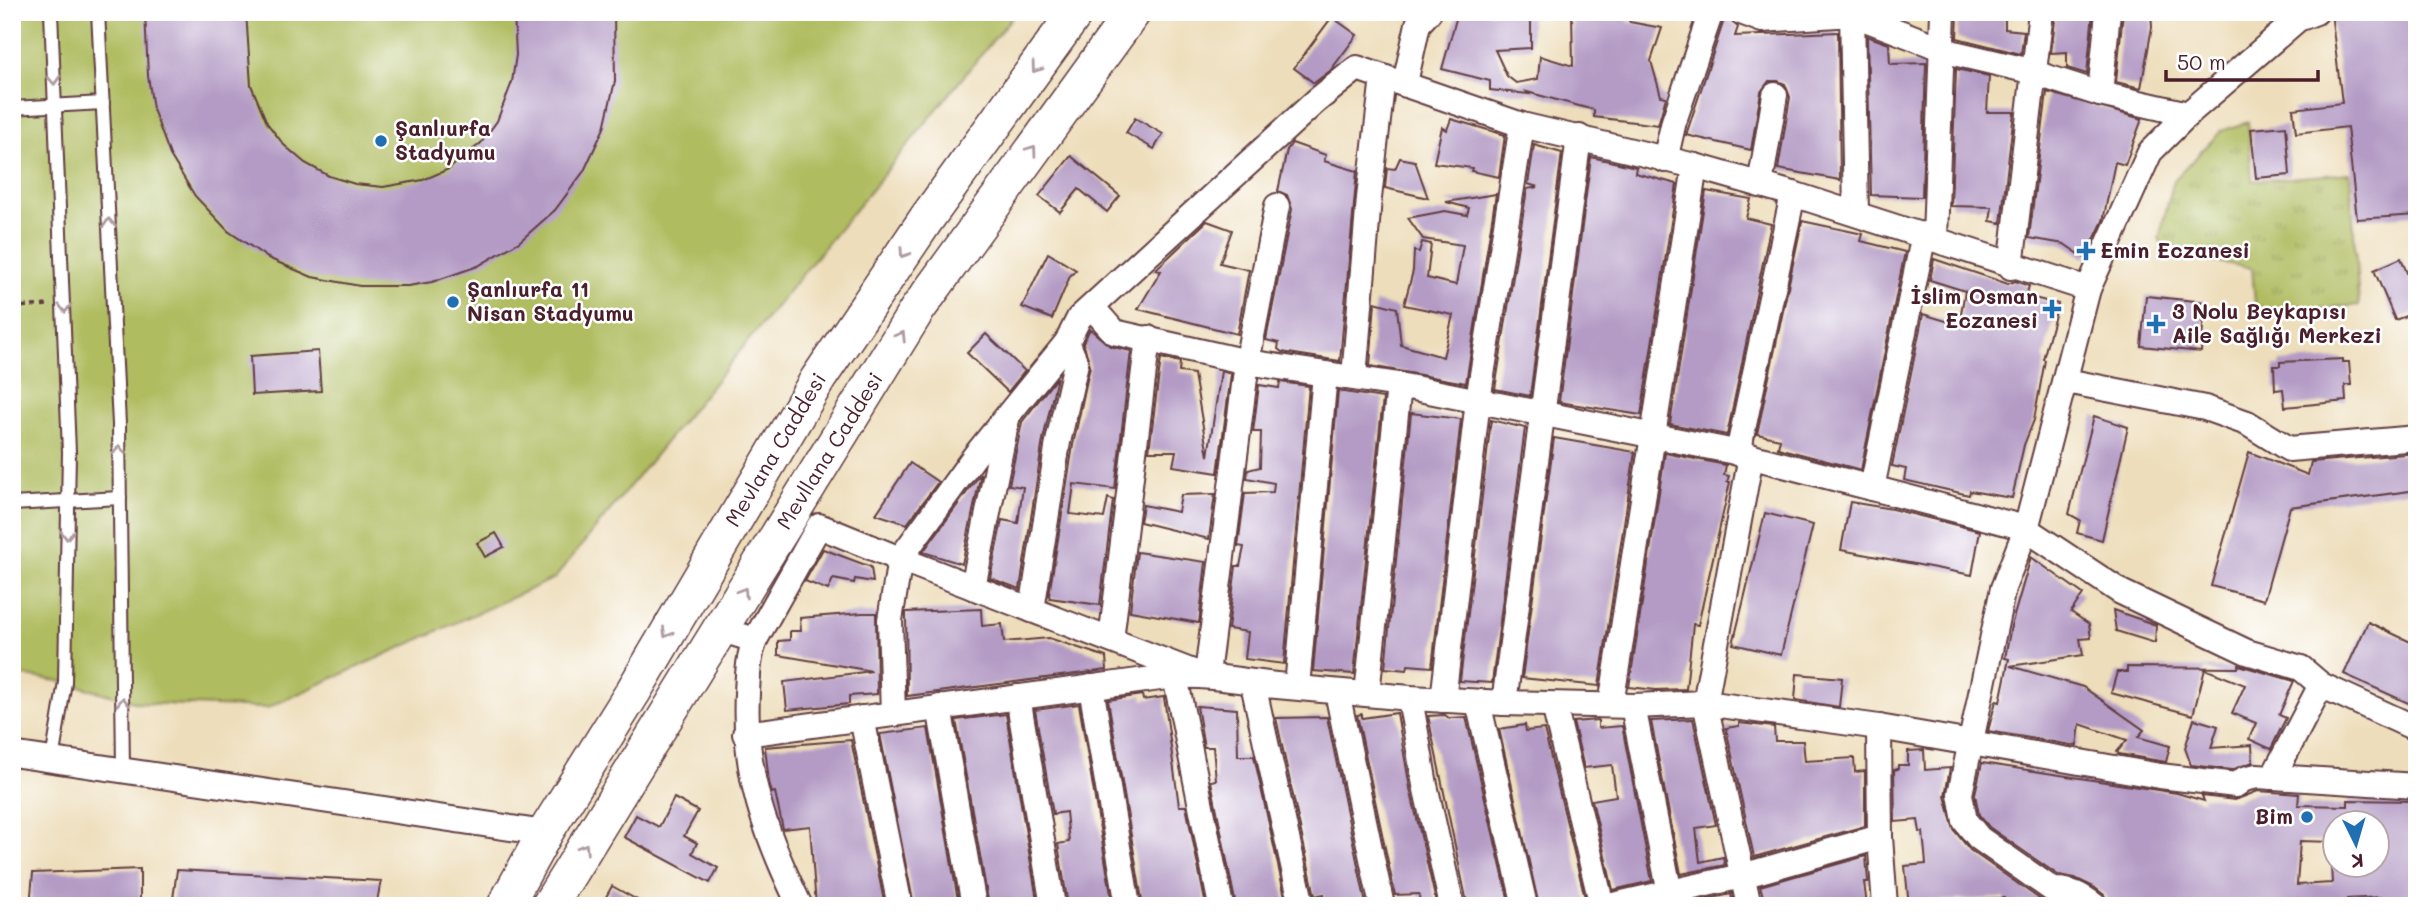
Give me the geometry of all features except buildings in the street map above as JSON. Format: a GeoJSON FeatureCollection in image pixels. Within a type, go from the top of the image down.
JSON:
{"type":"FeatureCollection","features":[{"type":"Feature","properties":{"kind":"main road","name":"Mevlana Caddesi"},"geometry":{"type":"LineString","coordinates":[[505,906],[545,833],[633,692],[818,379],[927,218],[1076,12]]}},
{"type":"Feature","properties":{"kind":"main road","name":"Mevllana Caddesi"},"geometry":{"type":"LineString","coordinates":[[549,906],[917,310],[1133,12]]}},
{"type":"Feature","properties":{"kind":"street"},"geometry":{"type":"LineString","coordinates":[[1354,377],[1369,198],[1394,80],[1418,24],[1429,12]]}},
{"type":"Feature","properties":{"kind":"street"},"geometry":{"type":"LineString","coordinates":[[1665,160],[1674,121],[1711,12]]}},
{"type":"Feature","properties":{"kind":"street"},"geometry":{"type":"LineString","coordinates":[[1741,12],[1762,20],[1852,13],[1942,46],[1954,53],[2100,94],[2188,114]]}},
{"type":"Feature","properties":{"kind":"street"},"geometry":{"type":"LineString","coordinates":[[1871,488],[1930,236],[1943,12]]}},
{"type":"Feature","properties":{"kind":"street"},"geometry":{"type":"LineString","coordinates":[[2011,267],[2041,12]]}},
{"type":"Feature","properties":{"kind":"street"},"geometry":{"type":"LineString","coordinates":[[2100,94],[2108,12]]}},
{"type":"Feature","properties":{"kind":"street"},"geometry":{"type":"LineString","coordinates":[[2095,906],[2083,896],[2064,889],[2053,890],[1979,838],[1965,821],[1960,794],[2003,588],[2026,529],[2088,289],[2150,152],[2188,114],[2298,19],[2316,12]]}},
{"type":"Feature","properties":{"kind":"street"},"geometry":{"type":"LineString","coordinates":[[1852,13],[1856,213]]}},
{"type":"Feature","properties":{"kind":"street"},"geometry":{"type":"LineString","coordinates":[[893,713],[890,620],[900,559],[974,457],[1067,342],[1079,318],[1316,101],[1357,68],[1522,125],[1695,166],[1793,194],[1930,236],[2011,267],[2088,289]]}},
{"type":"Feature","properties":{"kind":"street"},"geometry":{"type":"LineString","coordinates":[[1760,185],[1775,95]]}},
{"type":"Feature","properties":{"kind":"street"},"geometry":{"type":"LineString","coordinates":[[1443,700],[1478,400],[1522,125]]}},
{"type":"Feature","properties":{"kind":"street"},"geometry":{"type":"LineString","coordinates":[[1504,703],[1579,138]]}},
{"type":"Feature","properties":{"kind":"street"},"geometry":{"type":"LineString","coordinates":[[1670,898],[1622,706],[1653,436],[1695,166]]}},
{"type":"Feature","properties":{"kind":"street"},"geometry":{"type":"LineString","coordinates":[[1749,906],[1704,703],[1744,455],[1793,194]]}},
{"type":"Feature","properties":{"kind":"street"},"geometry":{"type":"LineString","coordinates":[[1204,674],[1247,362],[1277,206]]}},
{"type":"Feature","properties":{"kind":"street"},"geometry":{"type":"LineString","coordinates":[[1092,306],[1114,332],[1247,362],[1399,385],[1744,455],[2026,529],[2121,592],[2247,652],[2301,668],[2321,685],[2417,729]]}},
{"type":"Feature","properties":{"kind":"street"},"geometry":{"type":"LineString","coordinates":[[1111,640],[1148,338]]}},
{"type":"Feature","properties":{"kind":"street"},"geometry":{"type":"LineString","coordinates":[[1032,610],[1058,442],[1076,363],[1067,342]]}},
{"type":"Feature","properties":{"kind":"street"},"geometry":{"type":"LineString","coordinates":[[1253,684],[1297,687],[1325,374]]}},
{"type":"Feature","properties":{"kind":"street"},"geometry":{"type":"LineString","coordinates":[[2066,382],[2205,408],[2247,423],[2289,449],[2417,438]]}},
{"type":"Feature","properties":{"kind":"street"},"geometry":{"type":"LineString","coordinates":[[1367,694],[1399,385]]}},
{"type":"Feature","properties":{"kind":"street"},"geometry":{"type":"LineString","coordinates":[[973,587],[1008,416]]}},
{"type":"Feature","properties":{"kind":"street"},"geometry":{"type":"LineString","coordinates":[[800,906],[761,816],[745,734],[749,655],[819,526],[1204,674],[1253,684],[1478,702],[1622,706],[1704,703],[1880,727],[2223,784],[2236,785],[2257,776],[2417,786]]}},
{"type":"Feature","properties":{"kind":"street"},"geometry":{"type":"LineString","coordinates":[[719,629],[755,640]]}},
{"type":"Feature","properties":{"kind":"street"},"geometry":{"type":"LineString","coordinates":[[745,734],[1204,674]]}},
{"type":"Feature","properties":{"kind":"street"},"geometry":{"type":"LineString","coordinates":[[1175,676],[1221,906]]}},
{"type":"Feature","properties":{"kind":"street"},"geometry":{"type":"LineString","coordinates":[[1253,684],[1301,906]]}},
{"type":"Feature","properties":{"kind":"street"},"geometry":{"type":"LineString","coordinates":[[2273,778],[2321,685]]}},
{"type":"Feature","properties":{"kind":"street"},"geometry":{"type":"LineString","coordinates":[[1091,687],[1128,906]]}},
{"type":"Feature","properties":{"kind":"street"},"geometry":{"type":"LineString","coordinates":[[1337,692],[1382,906]]}},
{"type":"Feature","properties":{"kind":"street"},"geometry":{"type":"LineString","coordinates":[[1018,697],[1053,906]]}},
{"type":"Feature","properties":{"kind":"street"},"geometry":{"type":"LineString","coordinates":[[1410,698],[1452,906]]}},
{"type":"Feature","properties":{"kind":"street"},"geometry":{"type":"LineString","coordinates":[[1478,702],[1525,906]]}},
{"type":"Feature","properties":{"kind":"street"},"geometry":{"type":"LineString","coordinates":[[1555,705],[1602,906]]}},
{"type":"Feature","properties":{"kind":"street"},"geometry":{"type":"LineString","coordinates":[[939,708],[974,906]]}},
{"type":"Feature","properties":{"kind":"street"},"geometry":{"type":"LineString","coordinates":[[862,718],[900,906]]}},
{"type":"Feature","properties":{"kind":"street"},"geometry":{"type":"LineString","coordinates":[[1880,727],[1880,837],[1885,906]]}},
{"type":"Feature","properties":{"kind":"street"},"geometry":{"type":"LineString","coordinates":[[12,754],[545,833]]}},
{"type":"Feature","properties":{"kind":"street"},"geometry":{"type":"LineString","coordinates":[[1609,906],[1670,898],[1880,837]]}},
{"type":"Feature","properties":{"kind":"lane"},"geometry":{"type":"LineString","coordinates":[[51,12],[65,303],[68,501],[65,682],[52,760]]}},
{"type":"Feature","properties":{"kind":"lane"},"geometry":{"type":"LineString","coordinates":[[98,12],[120,498],[123,770]]}},
{"type":"Feature","properties":{"kind":"lane"},"geometry":{"type":"LineString","coordinates":[[12,108],[103,103]]}},
{"type":"Feature","properties":{"kind":"lane"},"geometry":{"type":"LineString","coordinates":[[12,504],[120,498]]}},
{"type":"Feature","properties":{"kind":"path"},"geometry":{"type":"LineString","coordinates":[[12,307],[65,303]]}},
{"type":"Feature","properties":{"kind":"green space","name":"Şanlıurfa 11 Nisan Stadyumu"},"geometry":{"type":"Polygon","coordinates":[[[12,12],[1016,12],[555,578],[267,708],[138,703],[65,682],[12,674],[12,12]]]}},
{"type":"Feature","properties":{"kind":"green space"},"geometry":{"type":"Polygon","coordinates":[[[2248,122],[2252,181],[2350,173],[2359,305],[2256,315],[2252,268],[2167,253],[2159,238],[2174,180],[2221,131],[2248,122]]]}},
{"type":"Feature","properties":{"kind":"place","name":"Şanlıurfa Stadyumu"},"geometry":{"type":"Point","coordinates":[381,141]}},
{"type":"Feature","properties":{"kind":"place","name":"Emin Eczanesi"},"geometry":{"type":"Point","coordinates":[2086,251]}},
{"type":"Feature","properties":{"kind":"place","name":"Şanlıurfa 11 Nisan Stadyumu"},"geometry":{"type":"Point","coordinates":[453,302]}},
{"type":"Feature","properties":{"kind":"place","name":"İslim Osman Eczanesi"},"geometry":{"type":"Point","coordinates":[2052,309]}},
{"type":"Feature","properties":{"kind":"place","name":"3 Nolu Beykapısı Aile Sağlığı Merkezi"},"geometry":{"type":"Point","coordinates":[2156,324]}},
{"type":"Feature","properties":{"kind":"place","name":"Bim"},"geometry":{"type":"Point","coordinates":[2307,817]}}]}
